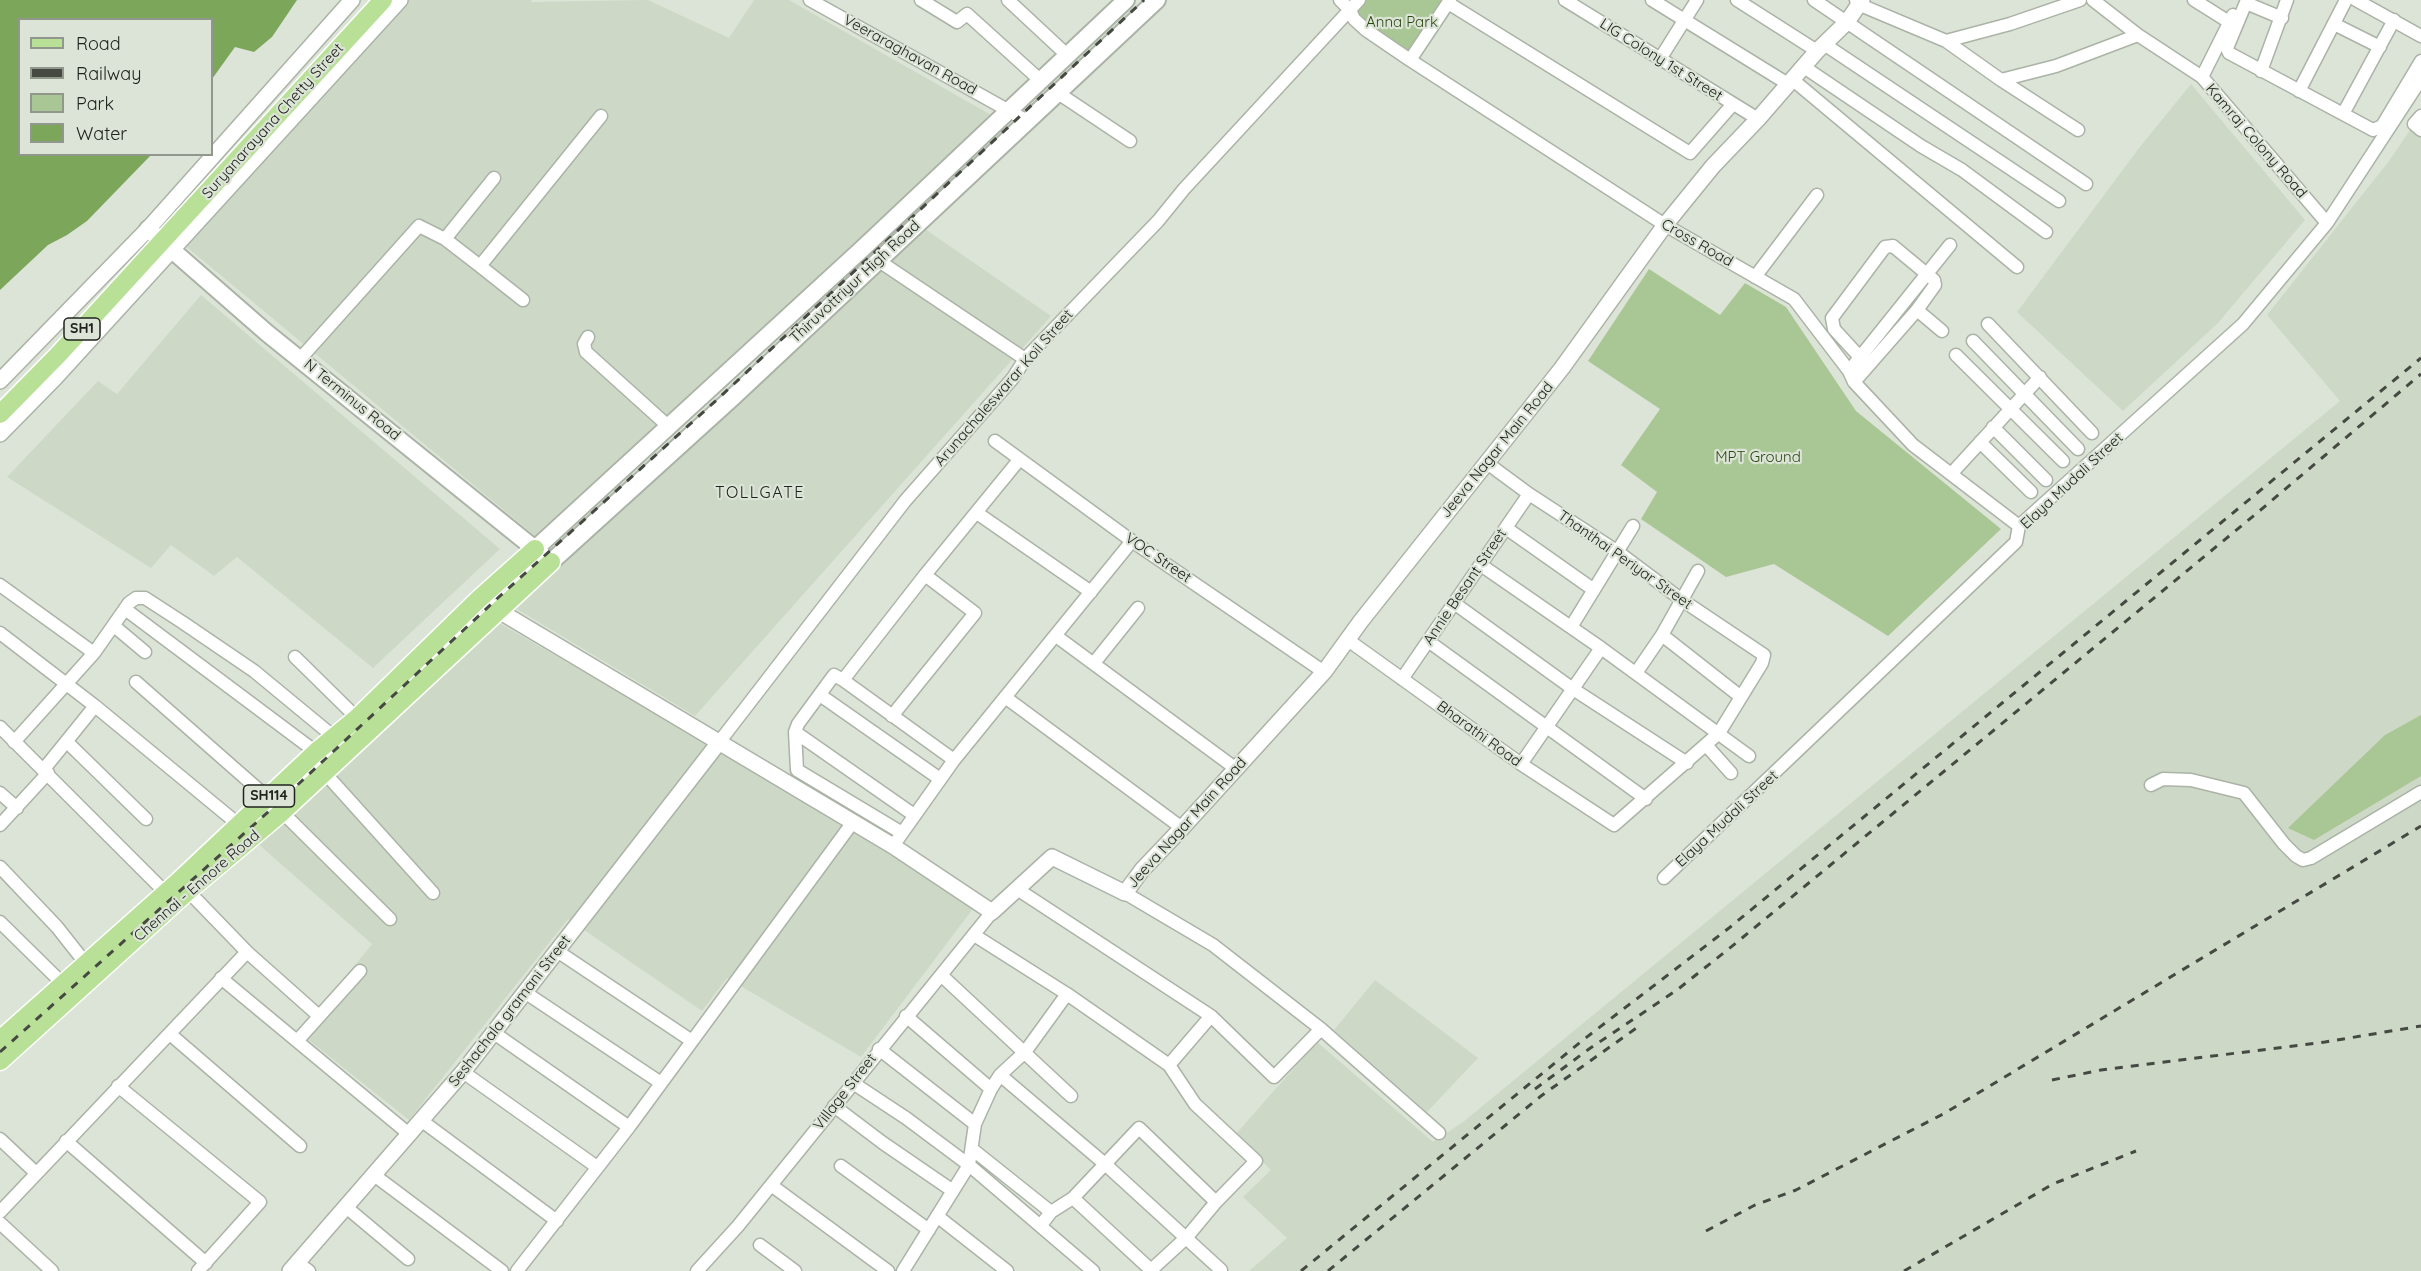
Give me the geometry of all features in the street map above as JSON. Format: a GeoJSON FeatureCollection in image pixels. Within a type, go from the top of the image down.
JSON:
{"type":"FeatureCollection","features":[{"type":"Feature","properties":{"kind":"main road","name":"Suryanarayana Chetty Street"},"geometry":{"type":"LineString","coordinates":[[159,239],[368,0]]}},
{"type":"Feature","properties":{"kind":"main road","name":"Suryanarayana Chetty Street"},"geometry":{"type":"LineString","coordinates":[[159,239],[383,0]]}},
{"type":"Feature","properties":{"kind":"main road","name":"Thiruvottriyur High Road"},"geometry":{"type":"LineString","coordinates":[[535,549],[862,249],[1126,0]]}},
{"type":"Feature","properties":{"kind":"main road","name":"Thiruvottriyur High Road"},"geometry":{"type":"LineString","coordinates":[[551,562],[732,398],[1157,0]]}},
{"type":"Feature","properties":{"kind":"main road","name":"N Terminus Road"},"geometry":{"type":"LineString","coordinates":[[159,239],[267,333],[551,562]]}},
{"type":"Feature","properties":{"kind":"main road","name":"SH1"},"geometry":{"type":"LineString","coordinates":[[0,399],[159,239]]}},
{"type":"Feature","properties":{"kind":"main road","name":"SH1"},"geometry":{"type":"LineString","coordinates":[[0,414],[20,395],[159,239]]}},
{"type":"Feature","properties":{"kind":"main road","name":"Chennai - Ennore Road"},"geometry":{"type":"LineString","coordinates":[[0,1040],[166,893],[316,752],[357,718],[479,599],[535,549]]}},
{"type":"Feature","properties":{"kind":"main road","name":"Chennai - Ennore Road"},"geometry":{"type":"LineString","coordinates":[[0,1061],[188,891],[282,812],[551,562]]}},
{"type":"Feature","properties":{"kind":"street"},"geometry":{"type":"LineString","coordinates":[[0,434],[352,0]]}},
{"type":"Feature","properties":{"kind":"street"},"geometry":{"type":"LineString","coordinates":[[0,381],[159,239],[400,0]]}},
{"type":"Feature","properties":{"kind":"street","name":"Veeraraghavan Road"},"geometry":{"type":"LineString","coordinates":[[810,0],[1029,122]]}},
{"type":"Feature","properties":{"kind":"street"},"geometry":{"type":"LineString","coordinates":[[921,0],[957,22],[967,14],[1040,80]]}},
{"type":"Feature","properties":{"kind":"street"},"geometry":{"type":"LineString","coordinates":[[1008,0],[1066,56]]}},
{"type":"Feature","properties":{"kind":"street","name":"Cross Road"},"geometry":{"type":"LineString","coordinates":[[1340,0],[1359,24],[1410,60],[1665,225],[1794,299],[1852,377],[1913,445],[2019,526]]}},
{"type":"Feature","properties":{"kind":"street","name":"Arunachaleswarar Koil Street"},"geometry":{"type":"LineString","coordinates":[[720,741],[904,501],[1013,378],[1025,359],[1149,230],[1359,0]]}},
{"type":"Feature","properties":{"kind":"street","name":"LIG Colony 1st Street"},"geometry":{"type":"LineString","coordinates":[[1565,0],[1758,119]]}},
{"type":"Feature","properties":{"kind":"street"},"geometry":{"type":"LineString","coordinates":[[1652,0],[1790,82],[2017,267]]}},
{"type":"Feature","properties":{"kind":"street"},"geometry":{"type":"LineString","coordinates":[[1660,59],[1697,0]]}},
{"type":"Feature","properties":{"kind":"street"},"geometry":{"type":"LineString","coordinates":[[1737,0],[1820,48],[2059,201]]}},
{"type":"Feature","properties":{"kind":"street"},"geometry":{"type":"LineString","coordinates":[[1814,0],[2086,184]]}},
{"type":"Feature","properties":{"kind":"street"},"geometry":{"type":"LineString","coordinates":[[1946,41],[2010,24],[2080,0]]}},
{"type":"Feature","properties":{"kind":"street","name":"Kamraj Colony Road"},"geometry":{"type":"LineString","coordinates":[[2093,0],[2138,35],[2202,78],[2327,224]]}},
{"type":"Feature","properties":{"kind":"street"},"geometry":{"type":"LineString","coordinates":[[2194,0],[2229,22]]}},
{"type":"Feature","properties":{"kind":"street"},"geometry":{"type":"LineString","coordinates":[[2261,71],[2287,0]]}},
{"type":"Feature","properties":{"kind":"street"},"geometry":{"type":"LineString","coordinates":[[2299,91],[2346,0]]}},
{"type":"Feature","properties":{"kind":"street"},"geometry":{"type":"LineString","coordinates":[[2356,0],[2421,36]]}},
{"type":"Feature","properties":{"kind":"street"},"geometry":{"type":"LineString","coordinates":[[1858,1],[1946,41],[2078,130]]}},
{"type":"Feature","properties":{"kind":"street","name":"Jeeva Nagar Main Road"},"geometry":{"type":"LineString","coordinates":[[1125,893],[1142,870],[1324,672],[1562,368],[1665,225],[1713,166],[1820,48],[1847,22],[1858,1]]}},
{"type":"Feature","properties":{"kind":"street"},"geometry":{"type":"LineString","coordinates":[[2202,78],[2229,22],[2244,1]]}},
{"type":"Feature","properties":{"kind":"street"},"geometry":{"type":"LineString","coordinates":[[2244,1],[2282,18]]}},
{"type":"Feature","properties":{"kind":"street"},"geometry":{"type":"LineString","coordinates":[[2244,1],[2228,51],[2373,130],[2379,129],[2421,61]]}},
{"type":"Feature","properties":{"kind":"street"},"geometry":{"type":"LineString","coordinates":[[1410,60],[1449,2],[1690,153],[1733,104]]}},
{"type":"Feature","properties":{"kind":"street"},"geometry":{"type":"LineString","coordinates":[[2343,114],[2394,20]]}},
{"type":"Feature","properties":{"kind":"street"},"geometry":{"type":"LineString","coordinates":[[1337,25],[1359,24]]}},
{"type":"Feature","properties":{"kind":"street"},"geometry":{"type":"LineString","coordinates":[[2334,24],[2380,47]]}},
{"type":"Feature","properties":{"kind":"street"},"geometry":{"type":"LineString","coordinates":[[2001,80],[2056,66],[2138,35]]}},
{"type":"Feature","properties":{"kind":"street"},"geometry":{"type":"LineString","coordinates":[[1804,68],[1921,146],[1962,170],[2046,232]]}},
{"type":"Feature","properties":{"kind":"street","name":"Elaya Mudali Street"},"geometry":{"type":"LineString","coordinates":[[1664,878],[2016,542],[2019,526],[2243,324],[2327,224],[2421,79]]}},
{"type":"Feature","properties":{"kind":"street"},"geometry":{"type":"LineString","coordinates":[[1058,93],[1130,141]]}},
{"type":"Feature","properties":{"kind":"street"},"geometry":{"type":"LineString","coordinates":[[480,266],[601,116]]}},
{"type":"Feature","properties":{"kind":"street"},"geometry":{"type":"LineString","coordinates":[[2421,116],[2415,124],[2421,130]]}},
{"type":"Feature","properties":{"kind":"street"},"geometry":{"type":"LineString","coordinates":[[444,239],[494,178]]}},
{"type":"Feature","properties":{"kind":"street"},"geometry":{"type":"LineString","coordinates":[[1755,277],[1817,195]]}},
{"type":"Feature","properties":{"kind":"street"},"geometry":{"type":"LineString","coordinates":[[300,359],[419,226],[444,239],[523,300]]}},
{"type":"Feature","properties":{"kind":"street"},"geometry":{"type":"LineString","coordinates":[[1852,377],[1950,245]]}},
{"type":"Feature","properties":{"kind":"street"},"geometry":{"type":"LineString","coordinates":[[1893,246],[1934,280],[1935,285],[1917,310],[1864,362],[1834,329],[1832,318],[1885,247],[1893,246]]}},
{"type":"Feature","properties":{"kind":"street"},"geometry":{"type":"LineString","coordinates":[[879,261],[1025,359]]}},
{"type":"Feature","properties":{"kind":"street"},"geometry":{"type":"LineString","coordinates":[[1917,310],[1942,331]]}},
{"type":"Feature","properties":{"kind":"street"},"geometry":{"type":"LineString","coordinates":[[1988,324],[2092,433]]}},
{"type":"Feature","properties":{"kind":"street"},"geometry":{"type":"LineString","coordinates":[[588,337],[584,344],[586,352],[668,426]]}},
{"type":"Feature","properties":{"kind":"street"},"geometry":{"type":"LineString","coordinates":[[1973,341],[2078,449]]}},
{"type":"Feature","properties":{"kind":"street"},"geometry":{"type":"LineString","coordinates":[[1956,355],[2063,461]]}},
{"type":"Feature","properties":{"kind":"street"},"geometry":{"type":"LineString","coordinates":[[1952,473],[2040,377]]}},
{"type":"Feature","properties":{"kind":"street"},"geometry":{"type":"LineString","coordinates":[[1993,427],[2046,480]]}},
{"type":"Feature","properties":{"kind":"street","name":"VOC Street"},"geometry":{"type":"LineString","coordinates":[[994,441],[1132,541],[1324,672]]}},
{"type":"Feature","properties":{"kind":"street"},"geometry":{"type":"LineString","coordinates":[[1980,442],[2031,492]]}},
{"type":"Feature","properties":{"kind":"street"},"geometry":{"type":"LineString","coordinates":[[843,680],[1019,460]]}},
{"type":"Feature","properties":{"kind":"street","name":"Thanthai Periyar Street"},"geometry":{"type":"LineString","coordinates":[[1487,463],[1529,495],[1618,552],[1682,600],[1764,655],[1762,663],[1741,697]]}},
{"type":"Feature","properties":{"kind":"street","name":"Annie Besant Street"},"geometry":{"type":"LineString","coordinates":[[1402,679],[1529,495]]}},
{"type":"Feature","properties":{"kind":"street"},"geometry":{"type":"LineString","coordinates":[[977,513],[1091,592]]}},
{"type":"Feature","properties":{"kind":"street"},"geometry":{"type":"LineString","coordinates":[[1571,627],[1633,526]]}},
{"type":"Feature","properties":{"kind":"street"},"geometry":{"type":"LineString","coordinates":[[1506,528],[1594,590]]}},
{"type":"Feature","properties":{"kind":"street"},"geometry":{"type":"LineString","coordinates":[[897,840],[954,760],[1132,541]]}},
{"type":"Feature","properties":{"kind":"street"},"geometry":{"type":"LineString","coordinates":[[1481,565],[1602,648],[1749,756]]}},
{"type":"Feature","properties":{"kind":"street"},"geometry":{"type":"LineString","coordinates":[[1636,673],[1662,635],[1698,571]]}},
{"type":"Feature","properties":{"kind":"street"},"geometry":{"type":"LineString","coordinates":[[892,716],[975,613],[925,575]]}},
{"type":"Feature","properties":{"kind":"street"},"geometry":{"type":"LineString","coordinates":[[0,585],[94,653]]}},
{"type":"Feature","properties":{"kind":"street"},"geometry":{"type":"LineString","coordinates":[[14,742],[94,653],[125,609],[136,598],[145,598],[254,671],[334,737]]}},
{"type":"Feature","properties":{"kind":"street"},"geometry":{"type":"LineString","coordinates":[[479,599],[853,822],[897,840]]}},
{"type":"Feature","properties":{"kind":"street"},"geometry":{"type":"LineString","coordinates":[[1454,603],[1573,689],[1687,763]]}},
{"type":"Feature","properties":{"kind":"street"},"geometry":{"type":"LineString","coordinates":[[1094,663],[1138,608]]}},
{"type":"Feature","properties":{"kind":"street"},"geometry":{"type":"LineString","coordinates":[[125,609],[316,752]]}},
{"type":"Feature","properties":{"kind":"street"},"geometry":{"type":"LineString","coordinates":[[114,626],[146,652]]}},
{"type":"Feature","properties":{"kind":"street"},"geometry":{"type":"LineString","coordinates":[[0,633],[95,706],[238,824]]}},
{"type":"Feature","properties":{"kind":"street"},"geometry":{"type":"LineString","coordinates":[[1428,641],[1646,799],[1719,733],[1741,697],[1662,635]]}},
{"type":"Feature","properties":{"kind":"street"},"geometry":{"type":"LineString","coordinates":[[1056,636],[1235,768]]}},
{"type":"Feature","properties":{"kind":"street","name":"Bharathi Road"},"geometry":{"type":"LineString","coordinates":[[1348,640],[1521,764],[1614,825],[1646,799]]}},
{"type":"Feature","properties":{"kind":"street"},"geometry":{"type":"LineString","coordinates":[[1521,764],[1602,648]]}},
{"type":"Feature","properties":{"kind":"street"},"geometry":{"type":"LineString","coordinates":[[295,657],[357,718]]}},
{"type":"Feature","properties":{"kind":"street"},"geometry":{"type":"LineString","coordinates":[[954,760],[834,675],[795,732],[797,770],[897,840],[992,912],[1052,856],[1125,893],[1213,945],[1321,1029],[1439,1133]]}},
{"type":"Feature","properties":{"kind":"street"},"geometry":{"type":"LineString","coordinates":[[136,682],[268,798]]}},
{"type":"Feature","properties":{"kind":"street"},"geometry":{"type":"LineString","coordinates":[[819,695],[940,779]]}},
{"type":"Feature","properties":{"kind":"street"},"geometry":{"type":"LineString","coordinates":[[1005,697],[1182,828]]}},
{"type":"Feature","properties":{"kind":"street"},"geometry":{"type":"LineString","coordinates":[[0,825],[17,808],[95,706]]}},
{"type":"Feature","properties":{"kind":"street"},"geometry":{"type":"LineString","coordinates":[[0,727],[166,893]]}},
{"type":"Feature","properties":{"kind":"street"},"geometry":{"type":"LineString","coordinates":[[795,732],[915,815]]}},
{"type":"Feature","properties":{"kind":"street","name":"Seshachala gramani Street"},"geometry":{"type":"LineString","coordinates":[[299,1268],[346,1208],[463,1072],[720,741]]}},
{"type":"Feature","properties":{"kind":"street"},"geometry":{"type":"LineString","coordinates":[[67,742],[146,819]]}},
{"type":"Feature","properties":{"kind":"street"},"geometry":{"type":"LineString","coordinates":[[1706,745],[1731,774]]}},
{"type":"Feature","properties":{"kind":"street"},"geometry":{"type":"LineString","coordinates":[[324,772],[433,893]]}},
{"type":"Feature","properties":{"kind":"street"},"geometry":{"type":"LineString","coordinates":[[2151,785],[2163,779],[2191,780],[2244,793],[2284,844],[2303,860],[2311,858],[2421,792]]}},
{"type":"Feature","properties":{"kind":"street"},"geometry":{"type":"LineString","coordinates":[[0,793],[17,808]]}},
{"type":"Feature","properties":{"kind":"street"},"geometry":{"type":"LineString","coordinates":[[282,812],[390,919]]}},
{"type":"Feature","properties":{"kind":"street"},"geometry":{"type":"LineString","coordinates":[[517,1271],[662,1083],[853,822]]}},
{"type":"Feature","properties":{"kind":"street"},"geometry":{"type":"LineString","coordinates":[[0,867],[57,927],[87,964]]}},
{"type":"Feature","properties":{"kind":"street"},"geometry":{"type":"LineString","coordinates":[[1017,889],[1211,1016],[1274,1077],[1321,1029]]}},
{"type":"Feature","properties":{"kind":"street"},"geometry":{"type":"LineString","coordinates":[[188,891],[247,952],[319,1016]]}},
{"type":"Feature","properties":{"kind":"street","name":"Village Street"},"geometry":{"type":"LineString","coordinates":[[697,1271],[771,1185],[992,912]]}},
{"type":"Feature","properties":{"kind":"street"},"geometry":{"type":"LineString","coordinates":[[0,922],[64,985]]}},
{"type":"Feature","properties":{"kind":"street"},"geometry":{"type":"LineString","coordinates":[[974,935],[1068,994],[1169,1065],[1196,1104],[1256,1161],[1216,1202],[1187,1238],[1150,1270],[1073,1197]]}},
{"type":"Feature","properties":{"kind":"street"},"geometry":{"type":"LineString","coordinates":[[557,951],[692,1041]]}},
{"type":"Feature","properties":{"kind":"street"},"geometry":{"type":"LineString","coordinates":[[2,1206],[247,952]]}},
{"type":"Feature","properties":{"kind":"street"},"geometry":{"type":"LineString","coordinates":[[297,1041],[360,971]]}},
{"type":"Feature","properties":{"kind":"street"},"geometry":{"type":"LineString","coordinates":[[941,975],[1071,1096]]}},
{"type":"Feature","properties":{"kind":"street"},"geometry":{"type":"LineString","coordinates":[[220,978],[409,1134]]}},
{"type":"Feature","properties":{"kind":"street"},"geometry":{"type":"LineString","coordinates":[[526,993],[662,1083]]}},
{"type":"Feature","properties":{"kind":"street"},"geometry":{"type":"LineString","coordinates":[[903,1271],[969,1165],[975,1124],[991,1089],[1000,1075],[1024,1052],[1068,994]]}},
{"type":"Feature","properties":{"kind":"street"},"geometry":{"type":"LineString","coordinates":[[906,1016],[991,1089]]}},
{"type":"Feature","properties":{"kind":"street"},"geometry":{"type":"LineString","coordinates":[[1169,1065],[1211,1016]]}},
{"type":"Feature","properties":{"kind":"street"},"geometry":{"type":"LineString","coordinates":[[494,1033],[629,1127]]}},
{"type":"Feature","properties":{"kind":"street"},"geometry":{"type":"LineString","coordinates":[[170,1034],[300,1146]]}},
{"type":"Feature","properties":{"kind":"street"},"geometry":{"type":"LineString","coordinates":[[879,1049],[975,1124]]}},
{"type":"Feature","properties":{"kind":"street"},"geometry":{"type":"LineString","coordinates":[[463,1072],[597,1167]]}},
{"type":"Feature","properties":{"kind":"street"},"geometry":{"type":"LineString","coordinates":[[1000,1075],[1105,1164],[1221,1270]]}},
{"type":"Feature","properties":{"kind":"street"},"geometry":{"type":"LineString","coordinates":[[852,1083],[906,1118],[969,1165],[1093,1271]]}},
{"type":"Feature","properties":{"kind":"street"},"geometry":{"type":"LineString","coordinates":[[66,1141],[202,1267],[260,1202],[118,1086]]}},
{"type":"Feature","properties":{"kind":"street"},"geometry":{"type":"LineString","coordinates":[[834,1106],[953,1191]]}},
{"type":"Feature","properties":{"kind":"street"},"geometry":{"type":"LineString","coordinates":[[422,1121],[557,1221]]}},
{"type":"Feature","properties":{"kind":"street"},"geometry":{"type":"LineString","coordinates":[[1041,1225],[1051,1212],[1073,1197],[1139,1128],[1216,1202]]}},
{"type":"Feature","properties":{"kind":"street"},"geometry":{"type":"LineString","coordinates":[[0,1139],[36,1173]]}},
{"type":"Feature","properties":{"kind":"street"},"geometry":{"type":"LineString","coordinates":[[972,1149],[1051,1212]]}},
{"type":"Feature","properties":{"kind":"street"},"geometry":{"type":"LineString","coordinates":[[841,1166],[929,1230]]}},
{"type":"Feature","properties":{"kind":"street"},"geometry":{"type":"LineString","coordinates":[[374,1175],[502,1271]]}},
{"type":"Feature","properties":{"kind":"street"},"geometry":{"type":"LineString","coordinates":[[771,1185],[888,1271]]}},
{"type":"Feature","properties":{"kind":"street"},"geometry":{"type":"LineString","coordinates":[[346,1208],[408,1259]]}},
{"type":"Feature","properties":{"kind":"street"},"geometry":{"type":"LineString","coordinates":[[937,1216],[1007,1271]]}},
{"type":"Feature","properties":{"kind":"street"},"geometry":{"type":"LineString","coordinates":[[0,1223],[52,1271]]}},
{"type":"Feature","properties":{"kind":"street"},"geometry":{"type":"LineString","coordinates":[[760,1245],[795,1271]]}},
{"type":"Feature","properties":{"kind":"shaded area"},"geometry":{"type":"Polygon","coordinates":[[[397,0],[532,0],[531,2],[648,0],[729,38],[754,0],[789,0],[993,116],[535,536],[183,244],[397,0]]]}},
{"type":"Feature","properties":{"kind":"shaded area"},"geometry":{"type":"Polygon","coordinates":[[[2191,84],[2305,220],[2218,323],[2123,411],[2017,312],[2139,148],[2191,84]]]}},
{"type":"Feature","properties":{"kind":"shaded area"},"geometry":{"type":"Polygon","coordinates":[[[2421,114],[2421,1271],[1249,1271],[1287,1238],[1243,1197],[1271,1170],[1235,1135],[1317,1042],[1433,1142],[1463,1122],[2340,401],[2267,315],[2389,161],[2421,114]]]}},
{"type":"Feature","properties":{"kind":"shaded area"},"geometry":{"type":"Polygon","coordinates":[[[925,229],[1051,316],[695,716],[515,608],[925,229]]]}},
{"type":"Feature","properties":{"kind":"shaded area"},"geometry":{"type":"Polygon","coordinates":[[[201,295],[500,549],[373,668],[237,557],[214,576],[171,545],[151,568],[7,477],[98,381],[117,394],[201,295]]]}},
{"type":"Feature","properties":{"kind":"shaded area"},"geometry":{"type":"Polygon","coordinates":[[[499,623],[683,729],[975,906],[861,1057],[727,978],[702,1011],[568,919],[409,1120],[300,1033],[372,944],[257,843],[499,623]]]}},
{"type":"Feature","properties":{"kind":"shaded area"},"geometry":{"type":"Polygon","coordinates":[[[1375,980],[1478,1058],[1427,1112],[1334,1030],[1375,980]]]}},
{"type":"Feature","properties":{"kind":"green space","name":"Anna Park"},"geometry":{"type":"Polygon","coordinates":[[[1351,0],[1446,0],[1407,52],[1357,20],[1351,0]]]}},
{"type":"Feature","properties":{"kind":"green space","name":"MPT Ground"},"geometry":{"type":"Polygon","coordinates":[[[1649,269],[1720,315],[1745,283],[1786,307],[1856,411],[2001,529],[1888,636],[1774,564],[1726,577],[1641,519],[1657,492],[1621,465],[1660,409],[1588,361],[1649,269]]]}},
{"type":"Feature","properties":{"kind":"green space"},"geometry":{"type":"Polygon","coordinates":[[[2421,715],[2421,776],[2314,840],[2288,828],[2385,735],[2421,715]]]}},
{"type":"Feature","properties":{"kind":"water"},"geometry":{"type":"Polygon","coordinates":[[[0,0],[297,0],[272,37],[254,52],[235,47],[213,78],[213,18],[18,18],[18,156],[150,156],[87,221],[48,245],[0,290],[0,0]]]}},
{"type":"Feature","properties":{"kind":"railway"},"geometry":{"type":"LineString","coordinates":[[0,1052],[277,804],[500,596],[721,396],[1144,0]]}},
{"type":"Feature","properties":{"kind":"railway"},"geometry":{"type":"LineString","coordinates":[[1301,1271],[1583,1040],[1729,928],[2421,358]]}},
{"type":"Feature","properties":{"kind":"railway"},"geometry":{"type":"LineString","coordinates":[[1535,1089],[1589,1049],[1677,990],[1736,943],[2257,513],[2421,374]]}},
{"type":"Feature","properties":{"kind":"railway"},"geometry":{"type":"LineString","coordinates":[[1706,1231],[1755,1205],[1796,1190],[1945,1113],[2421,826]]}},
{"type":"Feature","properties":{"kind":"railway"},"geometry":{"type":"LineString","coordinates":[[1328,1271],[1541,1096],[1642,1024]]}},
{"type":"Feature","properties":{"kind":"railway"},"geometry":{"type":"LineString","coordinates":[[2052,1080],[2101,1070],[2325,1042],[2421,1026]]}},
{"type":"Feature","properties":{"kind":"railway"},"geometry":{"type":"LineString","coordinates":[[1904,1271],[2053,1184],[2136,1151]]}},
{"type":"Feature","properties":{"kind":"district","name":"TOLLGATE"},"geometry":{"type":"Point","coordinates":[760,493]}}]}
